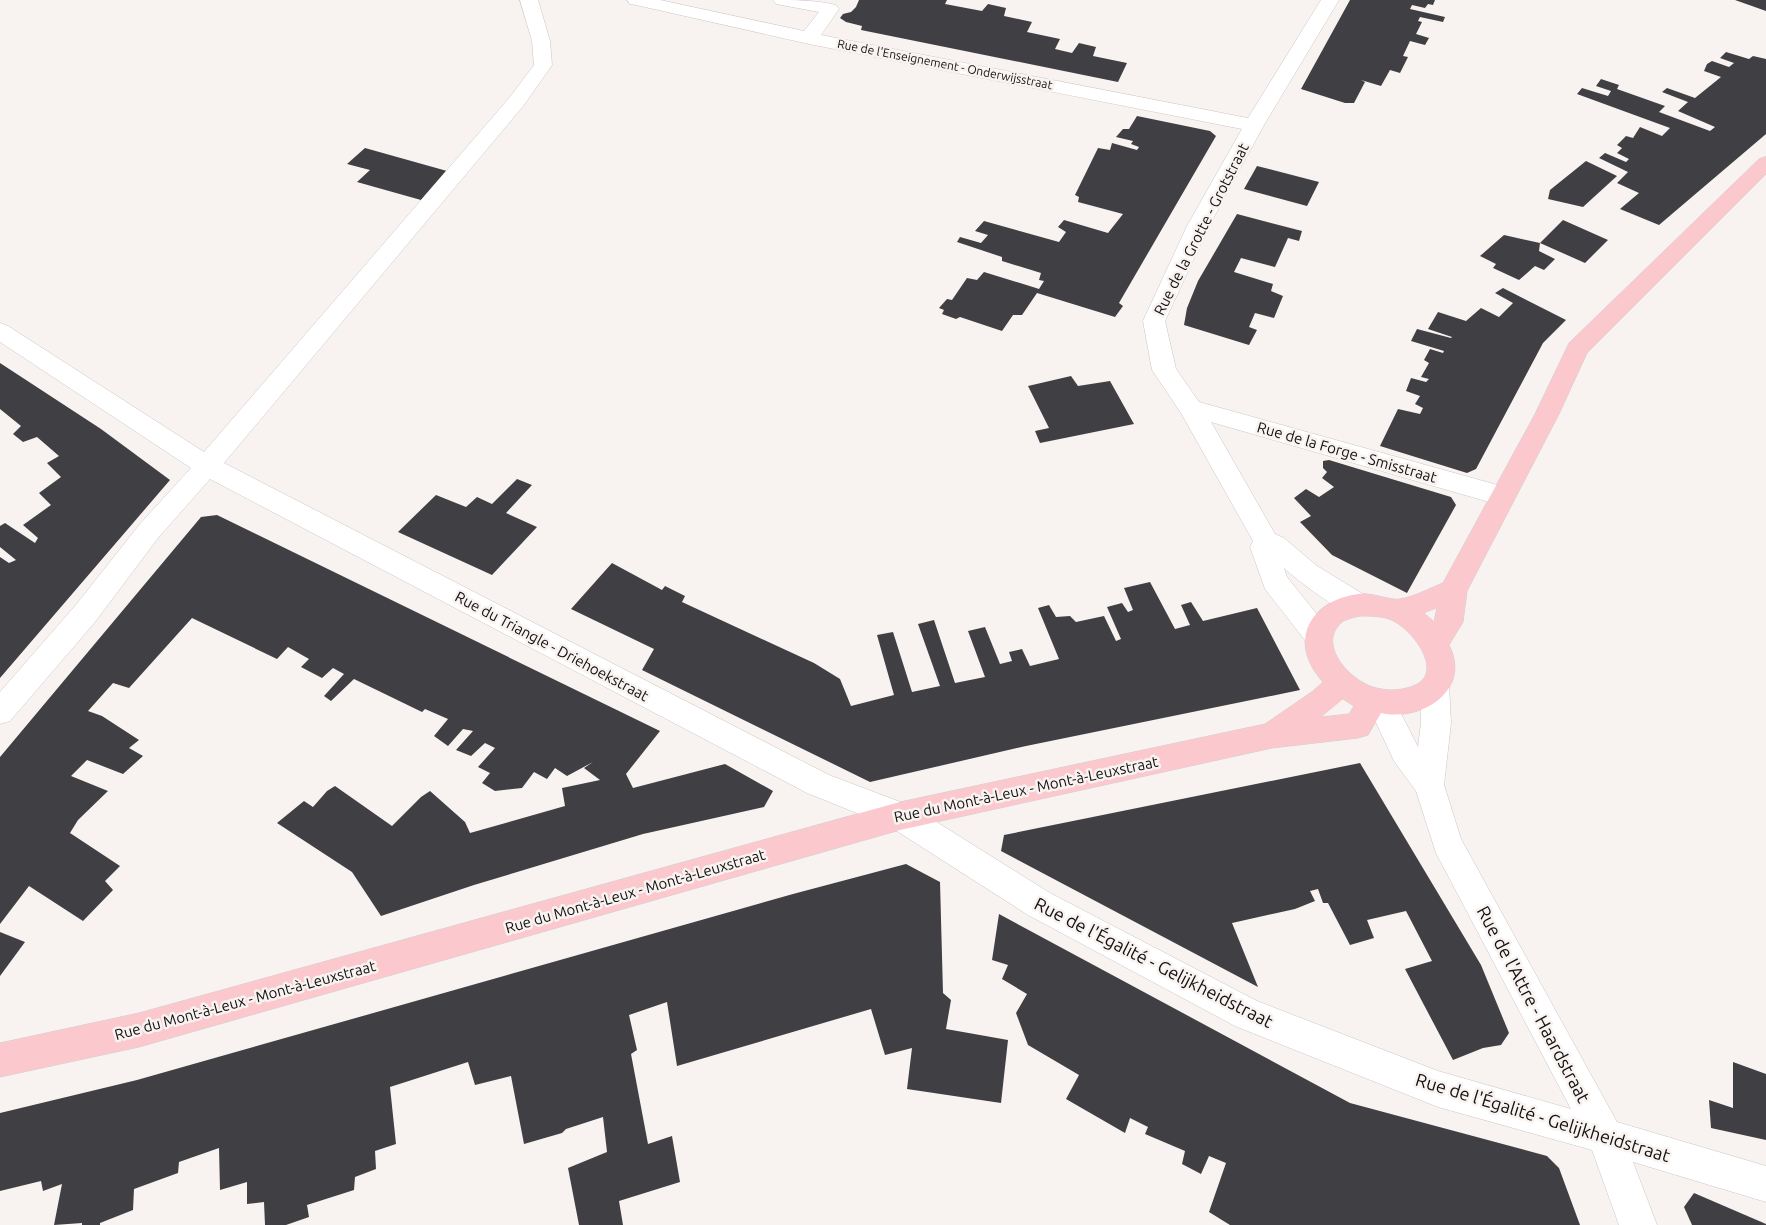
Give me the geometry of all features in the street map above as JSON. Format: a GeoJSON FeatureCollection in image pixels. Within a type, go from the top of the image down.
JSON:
{"type":"FeatureCollection","features":[{"type":"Feature","properties":{"kind":"main road"},"geometry":{"type":"LineString","coordinates":[[1435,642],[1450,622],[1453,591],[1548,414],[1577,349],[1766,163]]}},
{"type":"Feature","properties":{"kind":"main road"},"geometry":{"type":"LineString","coordinates":[[1399,611],[1453,591]]}},
{"type":"Feature","properties":{"kind":"main road"},"geometry":{"type":"LineString","coordinates":[[1358,605],[1378,605],[1399,611],[1415,621],[1435,642],[1441,658],[1441,672],[1435,685],[1423,696],[1396,703],[1376,701],[1361,696],[1340,684],[1327,669],[1318,648],[1318,636],[1323,624],[1333,614],[1358,605]]}},
{"type":"Feature","properties":{"kind":"main road","name":"Rue du Mont-à-Leux - Mont-à-Leuxstraat"},"geometry":{"type":"LineString","coordinates":[[1272,735],[1323,700],[1340,684]]}},
{"type":"Feature","properties":{"kind":"main road","name":"Rue du Mont-à-Leux - Mont-à-Leuxstraat"},"geometry":{"type":"LineString","coordinates":[[0,1060],[139,1030],[900,816],[1272,735],[1358,726],[1376,701]]}},
{"type":"Feature","properties":{"kind":"street"},"geometry":{"type":"LineString","coordinates":[[0,712],[84,614],[150,530],[207,466],[517,101],[543,65],[541,41],[529,0]]}},
{"type":"Feature","properties":{"kind":"street","name":"Rue de l'Enseignement - Onderwijsstraat"},"geometry":{"type":"LineString","coordinates":[[636,0],[675,4],[809,38],[1254,125]]}},
{"type":"Feature","properties":{"kind":"street"},"geometry":{"type":"LineString","coordinates":[[782,0],[830,9],[809,38]]}},
{"type":"Feature","properties":{"kind":"street","name":"Rue de la Grotte - Grotstraat"},"geometry":{"type":"LineString","coordinates":[[1330,0],[1254,125],[1198,226],[1154,321],[1164,370],[1191,408],[1266,541],[1275,545],[1307,573],[1358,605]]}},
{"type":"Feature","properties":{"kind":"street","name":"Rue du Triangle - Driehoekstraat"},"geometry":{"type":"LineString","coordinates":[[0,331],[207,466],[818,784],[900,816]]}},
{"type":"Feature","properties":{"kind":"street","name":"Rue de la Forge - Smisstraat"},"geometry":{"type":"LineString","coordinates":[[1191,408],[1503,496]]}},
{"type":"Feature","properties":{"kind":"street","name":"Rue de la Grotte - Grotstraat"},"geometry":{"type":"LineString","coordinates":[[1266,541],[1263,547],[1274,582],[1318,636]]}},
{"type":"Feature","properties":{"kind":"street","name":"Rue de l'Attre - Haardstraat"},"geometry":{"type":"LineString","coordinates":[[1429,785],[1436,723],[1435,685]]}},
{"type":"Feature","properties":{"kind":"street","name":"Rue de l'Attre - Haardstraat"},"geometry":{"type":"LineString","coordinates":[[1376,701],[1409,759],[1429,785],[1447,842],[1605,1136],[1638,1225]]}},
{"type":"Feature","properties":{"kind":"street","name":"Rue de l'Égalité - Gelijkheidstraat"},"geometry":{"type":"LineString","coordinates":[[900,816],[1039,904],[1247,1014],[1438,1089],[1766,1184]]}},
{"type":"Feature","properties":{"kind":"building"},"geometry":{"type":"Polygon","coordinates":[[[859,0],[947,0],[945,4],[982,11],[988,4],[1006,8],[1004,16],[1032,22],[1027,32],[1060,39],[1055,49],[1072,53],[1079,43],[1096,47],[1093,56],[1127,63],[1118,82],[861,30],[862,26],[846,22],[840,18],[843,14],[851,12],[859,0]]]}},
{"type":"Feature","properties":{"kind":"building"},"geometry":{"type":"Polygon","coordinates":[[[1350,0],[1435,0],[1433,5],[1428,4],[1425,8],[1412,5],[1410,9],[1445,17],[1443,22],[1420,17],[1418,21],[1422,22],[1416,34],[1429,38],[1425,45],[1410,41],[1403,56],[1408,57],[1400,73],[1390,70],[1381,86],[1361,80],[1365,82],[1354,103],[1345,103],[1301,89],[1350,0]]]}},
{"type":"Feature","properties":{"kind":"building"},"geometry":{"type":"Polygon","coordinates":[[[1735,0],[1766,0],[1766,11],[1735,0]]]}},
{"type":"Feature","properties":{"kind":"building"},"geometry":{"type":"Polygon","coordinates":[[[1726,52],[1749,59],[1753,56],[1766,59],[1766,134],[1659,225],[1620,209],[1639,193],[1617,183],[1628,172],[1599,158],[1605,153],[1626,162],[1629,159],[1617,153],[1622,148],[1617,145],[1626,136],[1633,138],[1640,127],[1662,136],[1670,128],[1577,94],[1582,88],[1608,96],[1611,91],[1596,86],[1601,79],[1619,85],[1617,89],[1665,106],[1659,112],[1710,131],[1715,127],[1678,111],[1688,102],[1662,92],[1667,88],[1695,98],[1721,77],[1704,71],[1707,64],[1712,61],[1729,67],[1734,63],[1720,58],[1726,52]]]}},
{"type":"Feature","properties":{"kind":"building"},"geometry":{"type":"Polygon","coordinates":[[[1137,116],[1210,131],[1216,136],[1119,303],[1123,306],[1115,317],[1037,293],[1022,315],[1013,315],[1002,331],[960,317],[956,319],[942,314],[944,310],[939,308],[947,299],[952,300],[967,278],[977,280],[984,272],[1039,289],[1044,281],[1039,280],[1041,273],[1002,261],[1002,257],[957,242],[960,237],[981,243],[988,235],[975,231],[984,221],[1059,242],[1066,232],[1058,227],[1064,220],[1108,233],[1123,214],[1078,202],[1079,197],[1075,195],[1098,148],[1110,150],[1112,143],[1137,150],[1139,147],[1131,144],[1133,141],[1116,137],[1123,129],[1129,129],[1137,116]]]}},
{"type":"Feature","properties":{"kind":"building"},"geometry":{"type":"Polygon","coordinates":[[[365,148],[447,171],[421,200],[357,182],[370,170],[347,164],[365,148]]]}},
{"type":"Feature","properties":{"kind":"building"},"geometry":{"type":"Polygon","coordinates":[[[1586,161],[1617,176],[1583,207],[1548,199],[1550,190],[1586,161]]]}},
{"type":"Feature","properties":{"kind":"building"},"geometry":{"type":"Polygon","coordinates":[[[1257,166],[1319,182],[1307,206],[1244,189],[1257,166]]]}},
{"type":"Feature","properties":{"kind":"building"},"geometry":{"type":"Polygon","coordinates":[[[1237,214],[1302,231],[1299,241],[1288,238],[1275,267],[1241,258],[1234,272],[1273,284],[1271,291],[1283,296],[1274,318],[1255,313],[1249,327],[1257,330],[1249,345],[1184,325],[1187,308],[1198,281],[1237,214]]]}},
{"type":"Feature","properties":{"kind":"building"},"geometry":{"type":"Polygon","coordinates":[[[1563,220],[1608,240],[1585,263],[1540,243],[1563,220]]]}},
{"type":"Feature","properties":{"kind":"building"},"geometry":{"type":"Polygon","coordinates":[[[1504,235],[1540,243],[1539,251],[1555,259],[1544,270],[1535,266],[1519,280],[1493,268],[1496,264],[1480,256],[1504,235]]]}},
{"type":"Feature","properties":{"kind":"building"},"geometry":{"type":"Polygon","coordinates":[[[1503,288],[1566,320],[1543,343],[1476,469],[1467,473],[1380,446],[1398,409],[1420,414],[1423,408],[1415,404],[1420,396],[1406,391],[1411,378],[1426,382],[1429,379],[1421,377],[1429,363],[1424,360],[1430,349],[1443,353],[1444,351],[1411,341],[1417,329],[1451,338],[1428,329],[1438,312],[1466,321],[1481,308],[1499,317],[1513,303],[1495,293],[1503,288]]]}},
{"type":"Feature","properties":{"kind":"building"},"geometry":{"type":"Polygon","coordinates":[[[0,363],[101,429],[170,480],[0,678],[0,557],[9,563],[16,560],[0,547],[0,526],[5,523],[35,543],[38,538],[23,525],[51,505],[39,493],[61,477],[47,463],[59,456],[37,437],[23,442],[13,434],[21,426],[0,409],[0,363]]]}},
{"type":"Feature","properties":{"kind":"building"},"geometry":{"type":"Polygon","coordinates":[[[1071,376],[1078,386],[1110,381],[1134,424],[1040,443],[1035,431],[1049,428],[1028,386],[1071,376]]]}},
{"type":"Feature","properties":{"kind":"building"},"geometry":{"type":"Polygon","coordinates":[[[1329,460],[1451,497],[1456,505],[1407,593],[1332,555],[1300,522],[1311,516],[1294,498],[1306,489],[1319,497],[1334,487],[1322,478],[1327,472],[1323,468],[1323,461],[1329,460]]]}},
{"type":"Feature","properties":{"kind":"building"},"geometry":{"type":"Polygon","coordinates":[[[517,479],[532,485],[506,513],[537,527],[492,575],[398,532],[436,495],[466,507],[477,497],[492,504],[517,479]]]}},
{"type":"Feature","properties":{"kind":"building"},"geometry":{"type":"Polygon","coordinates":[[[217,515],[660,731],[626,774],[633,788],[725,764],[773,791],[764,807],[643,834],[474,885],[381,916],[352,872],[277,823],[304,801],[313,807],[327,791],[335,786],[392,826],[421,797],[430,791],[465,822],[470,833],[565,806],[562,788],[600,780],[584,768],[593,762],[567,776],[555,768],[547,779],[534,772],[522,788],[495,791],[482,783],[490,773],[478,767],[495,748],[485,743],[471,756],[456,750],[473,731],[463,729],[448,746],[434,736],[448,719],[425,709],[422,712],[354,679],[331,701],[324,696],[344,674],[333,668],[322,678],[301,667],[309,659],[288,647],[277,659],[192,618],[129,688],[113,683],[88,711],[102,716],[139,740],[129,748],[143,756],[123,774],[87,760],[71,776],[108,791],[78,820],[70,833],[120,866],[105,881],[113,890],[83,921],[29,886],[0,924],[0,757],[201,517],[217,515]]]}},
{"type":"Feature","properties":{"kind":"building"},"geometry":{"type":"Polygon","coordinates":[[[612,563],[662,590],[665,586],[685,596],[682,602],[814,663],[840,679],[851,706],[894,695],[877,635],[893,632],[912,692],[940,686],[918,624],[934,620],[955,683],[985,677],[968,631],[985,627],[1000,664],[1012,661],[1009,652],[1022,649],[1030,666],[1059,659],[1038,608],[1049,605],[1056,617],[1070,616],[1076,622],[1104,616],[1116,641],[1121,639],[1107,607],[1122,603],[1128,612],[1133,610],[1124,588],[1150,582],[1175,629],[1190,625],[1181,605],[1191,602],[1203,621],[1257,608],[1300,690],[1026,746],[870,782],[642,670],[654,649],[571,609],[612,563]]]}},
{"type":"Feature","properties":{"kind":"building"},"geometry":{"type":"Polygon","coordinates":[[[1360,763],[1481,965],[1509,1033],[1501,1045],[1483,1048],[1453,1060],[1405,969],[1432,961],[1406,911],[1367,920],[1374,938],[1350,945],[1328,903],[1323,903],[1318,889],[1310,891],[1315,901],[1295,909],[1232,923],[1258,987],[1001,851],[1004,835],[1360,763]]]}},
{"type":"Feature","properties":{"kind":"building"},"geometry":{"type":"Polygon","coordinates":[[[906,864],[940,882],[943,993],[951,1000],[946,1029],[1008,1040],[1001,1103],[907,1089],[912,1048],[885,1055],[871,1009],[677,1066],[667,1002],[629,1015],[637,1050],[631,1054],[648,1144],[672,1136],[680,1182],[619,1201],[623,1225],[579,1225],[568,1168],[607,1152],[603,1117],[566,1129],[562,1133],[524,1144],[511,1076],[475,1085],[468,1062],[390,1087],[396,1144],[375,1151],[376,1169],[355,1177],[354,1190],[307,1205],[309,1217],[286,1225],[265,1225],[264,1202],[247,1204],[247,1182],[220,1190],[219,1148],[179,1162],[178,1173],[134,1189],[133,1210],[100,1223],[100,1225],[82,1225],[82,1223],[54,1225],[62,1184],[43,1191],[41,1181],[0,1191],[0,1113],[137,1080],[793,894],[906,864]]]}},
{"type":"Feature","properties":{"kind":"building"},"geometry":{"type":"Polygon","coordinates":[[[999,914],[1350,1103],[1547,1156],[1559,1168],[1580,1225],[1230,1225],[1209,1212],[1226,1163],[1209,1156],[1201,1174],[1182,1164],[1185,1151],[1145,1134],[1148,1127],[1130,1118],[1125,1133],[1066,1099],[1079,1075],[1028,1045],[1016,1013],[1027,994],[1002,979],[1008,965],[992,960],[999,914]]]}},
{"type":"Feature","properties":{"kind":"building"},"geometry":{"type":"Polygon","coordinates":[[[0,932],[25,942],[0,976],[0,932]]]}},
{"type":"Feature","properties":{"kind":"building"},"geometry":{"type":"Polygon","coordinates":[[[1733,1062],[1766,1074],[1766,1140],[1711,1128],[1709,1100],[1733,1108],[1733,1062]]]}},
{"type":"Feature","properties":{"kind":"building"},"geometry":{"type":"Polygon","coordinates":[[[1694,1193],[1766,1225],[1692,1225],[1684,1207],[1694,1193]]]}}]}
